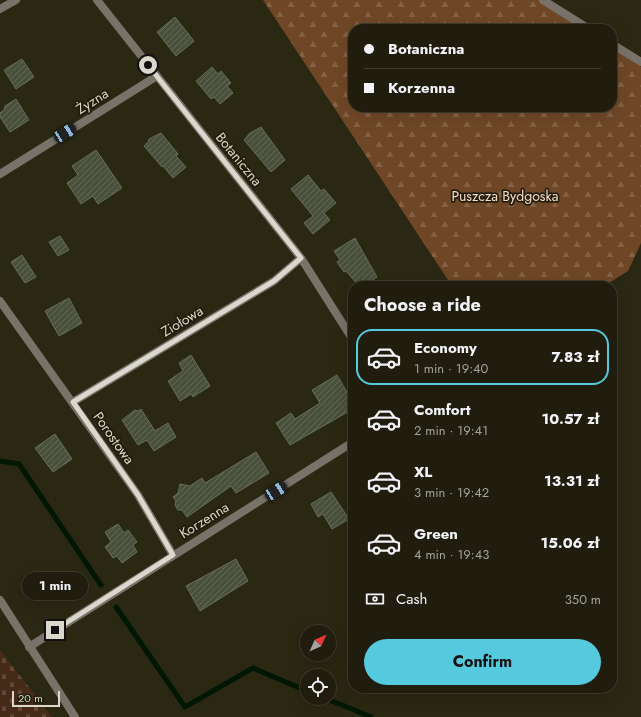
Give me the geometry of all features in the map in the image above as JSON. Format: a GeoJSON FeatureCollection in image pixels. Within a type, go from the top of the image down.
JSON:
{"type":"FeatureCollection","features":[{"type":"Feature","properties":{"kind":"street"},"geometry":{"type":"LineString","coordinates":[[0,9],[16,0]]}},
{"type":"Feature","properties":{"kind":"street","name":"Botaniczna"},"geometry":{"type":"LineString","coordinates":[[97,0],[301,258],[348,332]]}},
{"type":"Feature","properties":{"kind":"street"},"geometry":{"type":"LineString","coordinates":[[543,0],[580,24]]}},
{"type":"Feature","properties":{"kind":"street"},"geometry":{"type":"LineString","coordinates":[[617,47],[641,62]]}},
{"type":"Feature","properties":{"kind":"street","name":"Żyzna"},"geometry":{"type":"LineString","coordinates":[[0,174],[156,76]]}},
{"type":"Feature","properties":{"kind":"street","name":"Ziołowa"},"geometry":{"type":"LineString","coordinates":[[73,402],[274,281],[301,258]]}},
{"type":"Feature","properties":{"kind":"street","name":"Porostowa"},"geometry":{"type":"LineString","coordinates":[[0,301],[138,495],[173,555]]}},
{"type":"Feature","properties":{"kind":"street","name":"Korzenna"},"geometry":{"type":"LineString","coordinates":[[29,647],[348,445]]}},
{"type":"Feature","properties":{"kind":"street"},"geometry":{"type":"LineString","coordinates":[[0,600],[75,717]]}},
{"type":"Feature","properties":{"kind":"green space","name":"Puszcza Bydgoska"},"geometry":{"type":"Polygon","coordinates":[[[263,0],[540,0],[576,24],[348,24],[348,112],[617,112],[617,51],[641,67],[641,243],[628,271],[612,281],[449,281],[263,0]]]}},
{"type":"Feature","properties":{"kind":"green space"},"geometry":{"type":"Polygon","coordinates":[[[0,650],[52,717],[0,717],[0,650]]]}},
{"type":"Feature","properties":{"kind":"building"},"geometry":{"type":"Polygon","coordinates":[[[175,17],[194,41],[176,56],[157,32],[175,17]]]}},
{"type":"Feature","properties":{"kind":"building"},"geometry":{"type":"Polygon","coordinates":[[[22,59],[34,77],[16,89],[4,70],[22,59]]]}},
{"type":"Feature","properties":{"kind":"building"},"geometry":{"type":"Polygon","coordinates":[[[212,67],[218,74],[221,71],[231,83],[227,86],[233,93],[220,104],[214,97],[211,99],[196,81],[212,67]]]}},
{"type":"Feature","properties":{"kind":"building"},"geometry":{"type":"Polygon","coordinates":[[[16,99],[29,120],[10,132],[0,117],[0,113],[4,110],[5,106],[16,99]]]}},
{"type":"Feature","properties":{"kind":"building"},"geometry":{"type":"Polygon","coordinates":[[[261,127],[285,160],[271,172],[244,140],[250,133],[261,127]]]}},
{"type":"Feature","properties":{"kind":"building"},"geometry":{"type":"Polygon","coordinates":[[[161,133],[178,154],[176,156],[186,167],[173,178],[144,146],[149,139],[161,133]]]}},
{"type":"Feature","properties":{"kind":"building"},"geometry":{"type":"Polygon","coordinates":[[[96,150],[122,188],[98,204],[93,196],[81,204],[67,183],[78,175],[72,166],[96,150]]]}},
{"type":"Feature","properties":{"kind":"building"},"geometry":{"type":"Polygon","coordinates":[[[308,175],[321,191],[324,189],[336,203],[324,213],[330,220],[313,234],[304,223],[313,216],[291,189],[308,175]]]}},
{"type":"Feature","properties":{"kind":"building"},"geometry":{"type":"Polygon","coordinates":[[[60,236],[69,250],[58,256],[49,242],[60,236]]]}},
{"type":"Feature","properties":{"kind":"building"},"geometry":{"type":"Polygon","coordinates":[[[355,238],[377,277],[371,281],[355,281],[346,271],[344,272],[337,262],[340,260],[334,251],[355,238]]]}},
{"type":"Feature","properties":{"kind":"building"},"geometry":{"type":"Polygon","coordinates":[[[22,255],[36,277],[25,283],[11,262],[22,255]]]}},
{"type":"Feature","properties":{"kind":"building"},"geometry":{"type":"Polygon","coordinates":[[[69,298],[82,323],[59,336],[45,311],[69,298]]]}},
{"type":"Feature","properties":{"kind":"building"},"geometry":{"type":"Polygon","coordinates":[[[191,355],[210,386],[193,397],[191,394],[180,401],[168,381],[183,371],[179,363],[191,355]]]}},
{"type":"Feature","properties":{"kind":"building"},"geometry":{"type":"Polygon","coordinates":[[[337,375],[348,394],[348,412],[290,445],[276,423],[291,413],[295,419],[320,403],[312,390],[337,375]]]}},
{"type":"Feature","properties":{"kind":"building"},"geometry":{"type":"Polygon","coordinates":[[[141,409],[155,431],[168,423],[176,437],[154,451],[147,440],[138,445],[122,420],[135,410],[138,411],[141,409]]]}},
{"type":"Feature","properties":{"kind":"building"},"geometry":{"type":"Polygon","coordinates":[[[55,434],[72,459],[53,472],[35,448],[55,434]]]}},
{"type":"Feature","properties":{"kind":"building"},"geometry":{"type":"Polygon","coordinates":[[[256,452],[269,473],[236,493],[231,486],[187,517],[182,510],[178,510],[175,505],[176,501],[173,497],[178,493],[180,484],[190,486],[202,478],[205,483],[256,452]]]}},
{"type":"Feature","properties":{"kind":"building"},"geometry":{"type":"Polygon","coordinates":[[[331,492],[348,520],[332,529],[323,514],[318,517],[311,504],[331,492]]]}},
{"type":"Feature","properties":{"kind":"building"},"geometry":{"type":"Polygon","coordinates":[[[118,524],[124,533],[128,530],[137,542],[133,545],[137,552],[122,563],[117,556],[113,558],[105,547],[111,542],[105,532],[118,524]]]}},
{"type":"Feature","properties":{"kind":"building"},"geometry":{"type":"Polygon","coordinates":[[[236,559],[248,581],[200,611],[186,586],[236,559]]]}},
{"type":"Feature","properties":{"kind":"waterway"},"geometry":{"type":"LineString","coordinates":[[0,461],[19,464],[101,585]]}},
{"type":"Feature","properties":{"kind":"waterway"},"geometry":{"type":"LineString","coordinates":[[116,607],[185,707],[253,668],[300,688]]}},
{"type":"Feature","properties":{"kind":"waterway"},"geometry":{"type":"LineString","coordinates":[[336,703],[371,717]]}},
{"type":"Feature","properties":{"kind":"route"},"geometry":{"type":"LineString","coordinates":[[55,630],[173,555],[138,495],[73,402],[274,281],[301,258],[148,65]]}}]}
